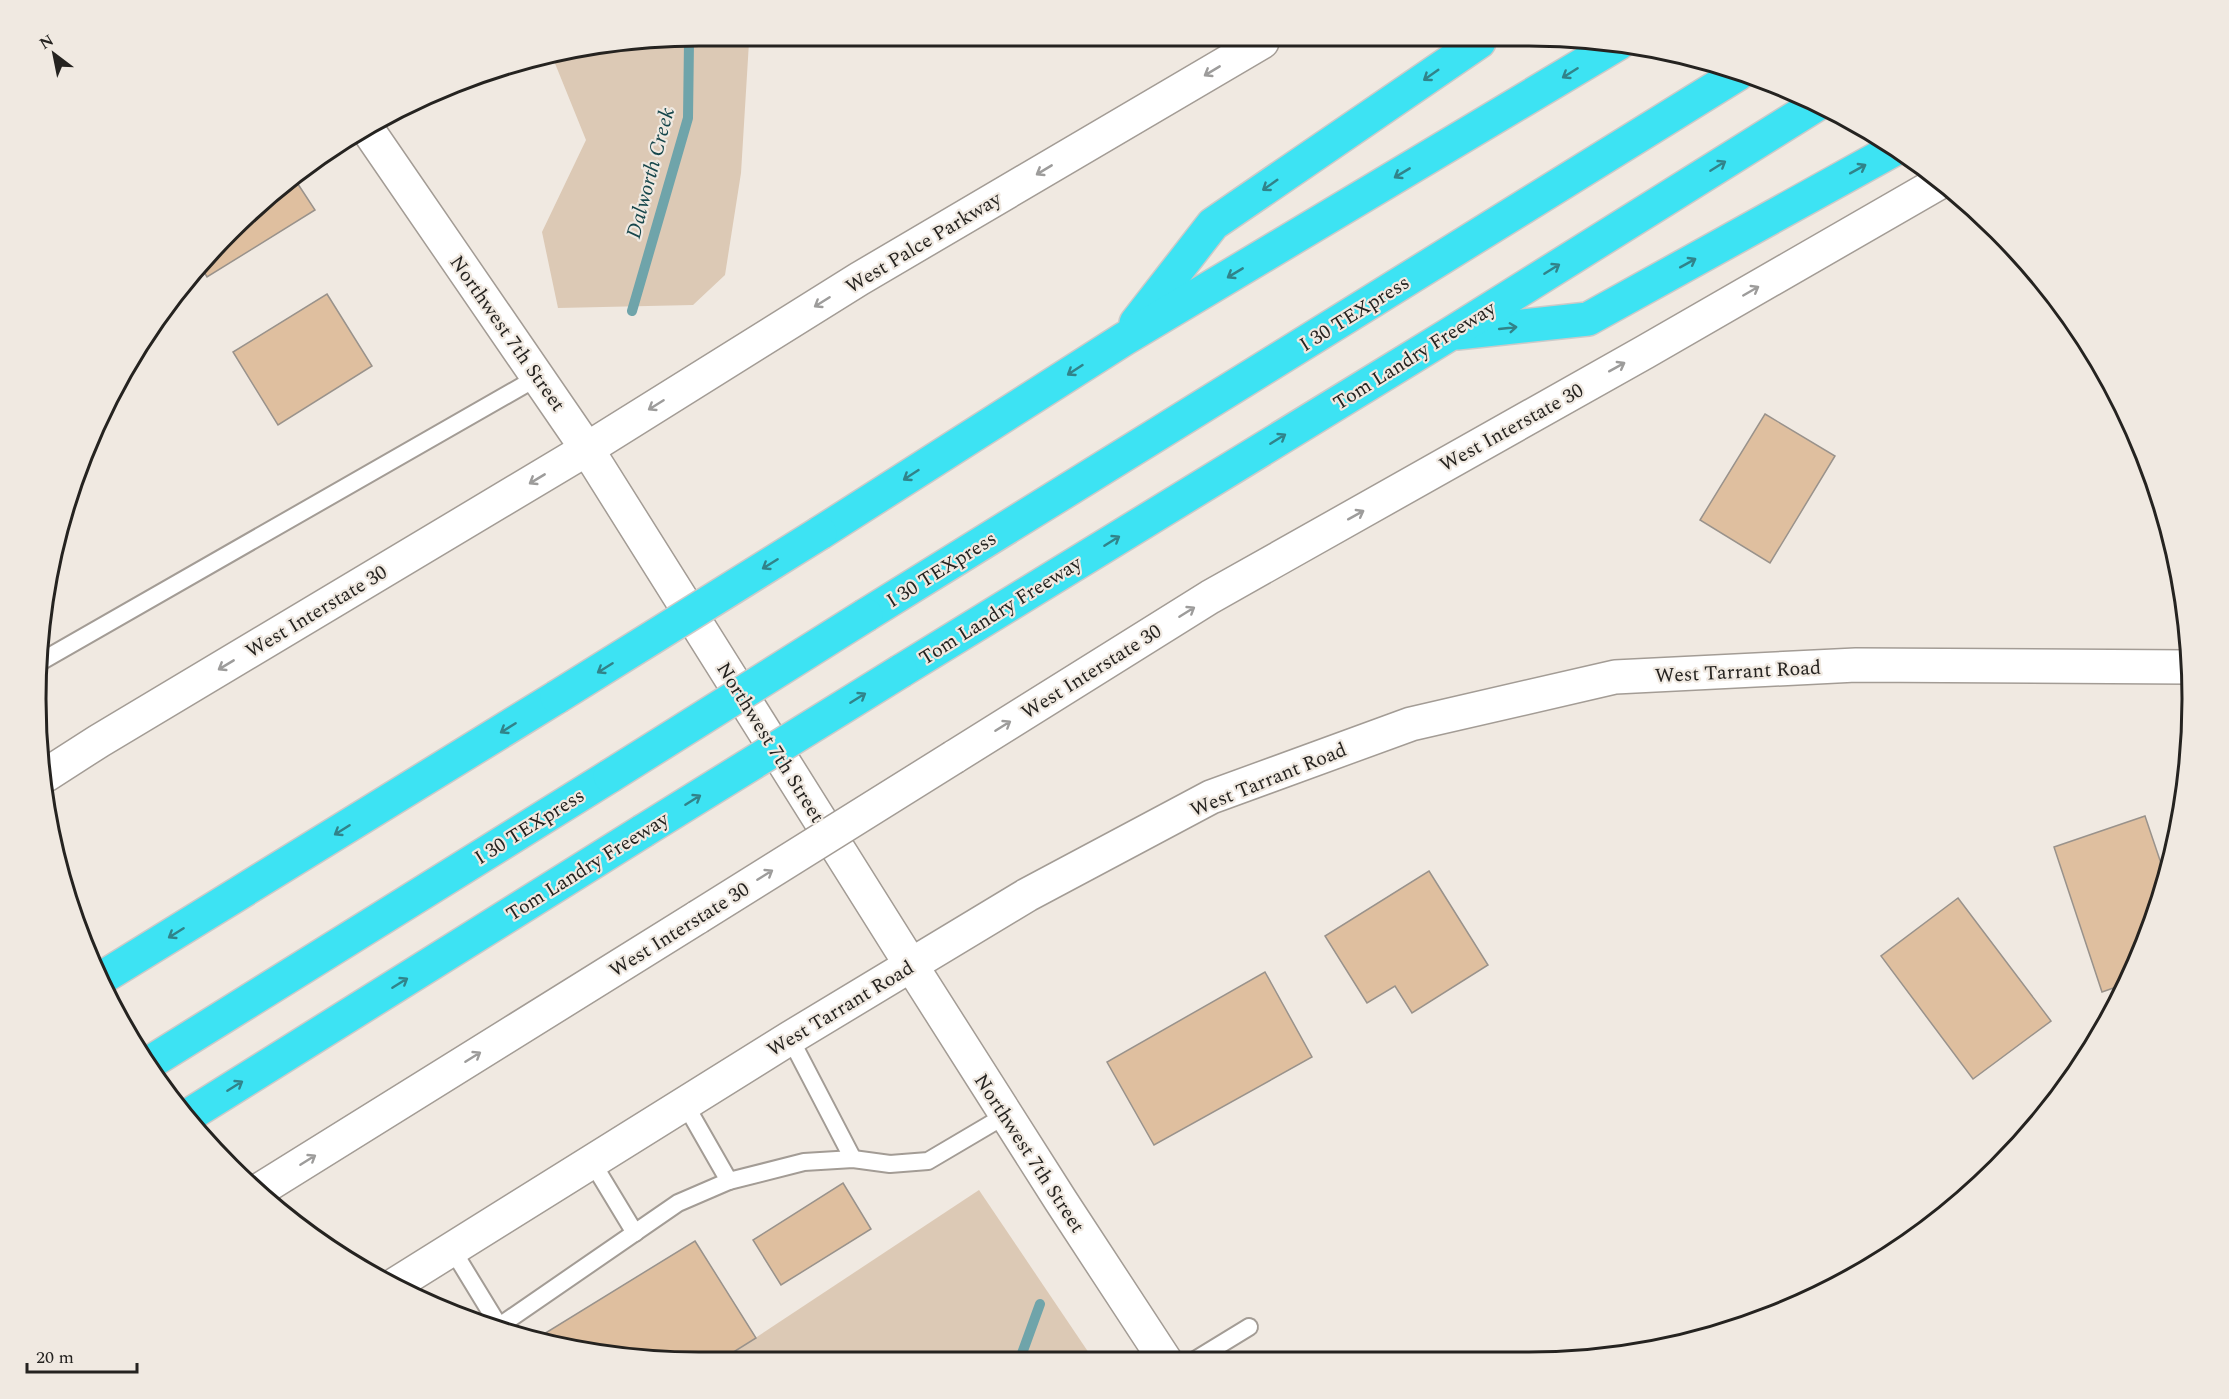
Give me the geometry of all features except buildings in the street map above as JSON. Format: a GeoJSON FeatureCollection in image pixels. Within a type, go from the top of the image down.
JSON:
{"type":"FeatureCollection","features":[{"type":"Feature","properties":{"kind":"highway"},"geometry":{"type":"LineString","coordinates":[[1124,339],[1213,224],[1473,46]]}},
{"type":"Feature","properties":{"kind":"highway"},"geometry":{"type":"LineString","coordinates":[[108,974],[820,533],[1124,339],[1605,51]]}},
{"type":"Feature","properties":{"kind":"highway","name":"I 30 TEXpress"},"geometry":{"type":"LineString","coordinates":[[155,1059],[1731,79]]}},
{"type":"Feature","properties":{"kind":"highway","name":"Tom Landry Freeway"},"geometry":{"type":"LineString","coordinates":[[194,1112],[643,831],[1450,334],[1809,110]]}},
{"type":"Feature","properties":{"kind":"highway"},"geometry":{"type":"LineString","coordinates":[[1450,334],[1588,319],[1887,154]]}},
{"type":"Feature","properties":{"kind":"street","name":"West Palce Parkway"},"geometry":{"type":"LineString","coordinates":[[587,448],[859,279],[1255,46]]}},
{"type":"Feature","properties":{"kind":"street","name":"Northwest 7th Street"},"geometry":{"type":"LineString","coordinates":[[371,135],[587,448],[1006,1115],[1160,1352]]}},
{"type":"Feature","properties":{"kind":"street","name":"West Interstate 30"},"geometry":{"type":"LineString","coordinates":[[265,1186],[1210,597],[1935,188]]}},
{"type":"Feature","properties":{"kind":"street","name":"West Interstate 30"},"geometry":{"type":"LineString","coordinates":[[51,772],[587,448]]}},
{"type":"Feature","properties":{"kind":"street","name":"West Tarrant Road"},"geometry":{"type":"LineString","coordinates":[[402,1280],[790,1038],[1028,895],[1211,797],[1411,724],[1615,678],[1856,665],[2181,667]]}},
{"type":"Feature","properties":{"kind":"lane"},"geometry":{"type":"LineString","coordinates":[[48,657],[538,377]]}},
{"type":"Feature","properties":{"kind":"lane"},"geometry":{"type":"LineString","coordinates":[[790,1038],[853,1159]]}},
{"type":"Feature","properties":{"kind":"lane"},"geometry":{"type":"LineString","coordinates":[[685,1104],[729,1181]]}},
{"type":"Feature","properties":{"kind":"lane"},"geometry":{"type":"LineString","coordinates":[[504,1322],[678,1203],[729,1181],[804,1162],[853,1159],[890,1164],[928,1161],[1006,1115]]}},
{"type":"Feature","properties":{"kind":"lane"},"geometry":{"type":"LineString","coordinates":[[592,1162],[635,1233]]}},
{"type":"Feature","properties":{"kind":"lane"},"geometry":{"type":"LineString","coordinates":[[452,1248],[494,1319]]}},
{"type":"Feature","properties":{"kind":"lane"},"geometry":{"type":"LineString","coordinates":[[1208,1352],[1249,1327]]}},
{"type":"Feature","properties":{"kind":"shaded area"},"geometry":{"type":"Polygon","coordinates":[[[749,46],[741,173],[725,275],[693,305],[558,308],[542,232],[586,140],[555,63],[614,52],[657,48],[749,46]]]}},
{"type":"Feature","properties":{"kind":"shaded area"},"geometry":{"type":"Polygon","coordinates":[[[979,1190],[1088,1352],[734,1352],[979,1190]]]}},
{"type":"Feature","properties":{"kind":"waterway","name":"Dalworth Creek"},"geometry":{"type":"LineString","coordinates":[[632,311],[688,118],[689,47]]}},
{"type":"Feature","properties":{"kind":"waterway","name":"Dalworth Creek"},"geometry":{"type":"LineString","coordinates":[[1023,1352],[1040,1304]]}}]}
